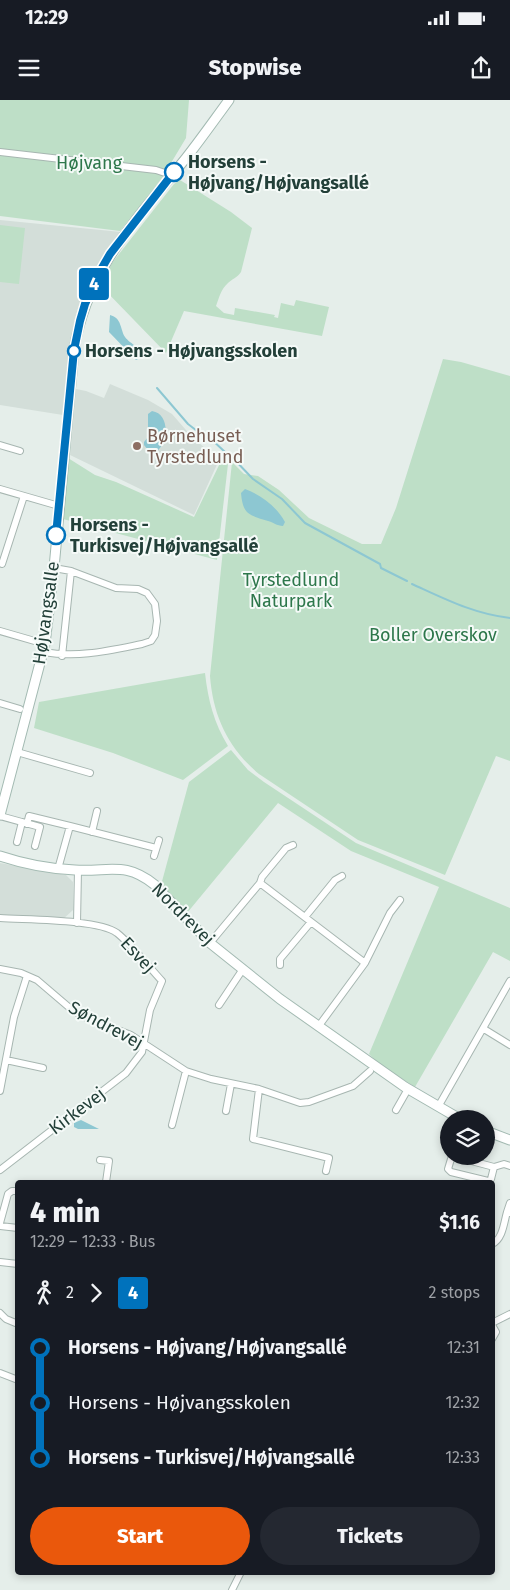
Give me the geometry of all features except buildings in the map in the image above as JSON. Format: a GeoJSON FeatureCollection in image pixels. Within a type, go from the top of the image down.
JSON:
{"type":"FeatureCollection","features":[{"type":"Feature","properties":{"kind":"street","name":"Højvangsalle"},"geometry":{"type":"LineString","coordinates":[[25,823],[0,816],[44,648],[54,568],[74,350],[80,321],[85,304],[110,254],[229,100]]}},
{"type":"Feature","properties":{"kind":"street"},"geometry":{"type":"LineString","coordinates":[[0,152],[156,170],[171,175]]}},
{"type":"Feature","properties":{"kind":"street"},"geometry":{"type":"LineString","coordinates":[[0,444],[20,451]]}},
{"type":"Feature","properties":{"kind":"street"},"geometry":{"type":"LineString","coordinates":[[0,489],[59,506]]}},
{"type":"Feature","properties":{"kind":"street"},"geometry":{"type":"LineString","coordinates":[[2,564],[24,496]]}},
{"type":"Feature","properties":{"kind":"street"},"geometry":{"type":"LineString","coordinates":[[0,631],[62,656],[79,656],[142,644],[151,640],[155,635],[155,604],[147,593],[138,589],[116,588],[71,571],[54,568]]}},
{"type":"Feature","properties":{"kind":"street"},"geometry":{"type":"LineString","coordinates":[[62,656],[71,571]]}},
{"type":"Feature","properties":{"kind":"street"},"geometry":{"type":"LineString","coordinates":[[0,703],[20,709]]}},
{"type":"Feature","properties":{"kind":"street"},"geometry":{"type":"LineString","coordinates":[[17,752],[90,773]]}},
{"type":"Feature","properties":{"kind":"street"},"geometry":{"type":"LineString","coordinates":[[92,832],[98,811]]}},
{"type":"Feature","properties":{"kind":"street"},"geometry":{"type":"LineString","coordinates":[[17,842],[29,816],[156,848]]}},
{"type":"Feature","properties":{"kind":"street"},"geometry":{"type":"LineString","coordinates":[[25,823],[40,828],[35,846]]}},
{"type":"Feature","properties":{"kind":"street"},"geometry":{"type":"LineString","coordinates":[[58,869],[70,826]]}},
{"type":"Feature","properties":{"kind":"street","name":"Nordrevej"},"geometry":{"type":"LineString","coordinates":[[154,856],[158,840]]}},
{"type":"Feature","properties":{"kind":"street"},"geometry":{"type":"LineString","coordinates":[[210,943],[260,883],[262,877],[286,848],[293,845]]}},
{"type":"Feature","properties":{"kind":"street","name":"Nordrevej"},"geometry":{"type":"LineString","coordinates":[[0,856],[19,862],[58,869],[120,869],[137,873],[147,878],[156,885],[210,943],[242,970],[318,1027],[408,1089],[444,1110]]}},
{"type":"Feature","properties":{"kind":"street"},"geometry":{"type":"LineString","coordinates":[[77,923],[78,870]]}},
{"type":"Feature","properties":{"kind":"street"},"geometry":{"type":"LineString","coordinates":[[305,917],[334,880],[342,876]]}},
{"type":"Feature","properties":{"kind":"street"},"geometry":{"type":"LineString","coordinates":[[260,883],[365,963]]}},
{"type":"Feature","properties":{"kind":"street"},"geometry":{"type":"LineString","coordinates":[[318,1027],[365,963],[390,914],[400,900]]}},
{"type":"Feature","properties":{"kind":"street","name":"Esvej"},"geometry":{"type":"LineString","coordinates":[[0,918],[77,923],[104,927],[117,933],[162,981],[150,1010],[144,1044]]}},
{"type":"Feature","properties":{"kind":"street"},"geometry":{"type":"LineString","coordinates":[[280,965],[280,960],[311,922]]}},
{"type":"Feature","properties":{"kind":"street","name":"Søndrevej"},"geometry":{"type":"LineString","coordinates":[[0,969],[37,980],[82,1016],[130,1035],[186,1071],[231,1084],[259,1089],[300,1103],[309,1102],[353,1086],[370,1071]]}},
{"type":"Feature","properties":{"kind":"street"},"geometry":{"type":"LineString","coordinates":[[219,1006],[242,970]]}},
{"type":"Feature","properties":{"kind":"street"},"geometry":{"type":"LineString","coordinates":[[0,1091],[14,1017],[27,976]]}},
{"type":"Feature","properties":{"kind":"street"},"geometry":{"type":"LineString","coordinates":[[438,1107],[510,981]]}},
{"type":"Feature","properties":{"kind":"street"},"geometry":{"type":"LineString","coordinates":[[484,1029],[510,1045]]}},
{"type":"Feature","properties":{"kind":"street","name":"Kirkevej"},"geometry":{"type":"LineString","coordinates":[[0,1170],[126,1073],[138,1057],[144,1044]]}},
{"type":"Feature","properties":{"kind":"street"},"geometry":{"type":"LineString","coordinates":[[6,1060],[43,1068]]}},
{"type":"Feature","properties":{"kind":"street"},"geometry":{"type":"LineString","coordinates":[[172,1125],[186,1071]]}},
{"type":"Feature","properties":{"kind":"street"},"geometry":{"type":"LineString","coordinates":[[226,1112],[231,1084]]}},
{"type":"Feature","properties":{"kind":"street"},"geometry":{"type":"LineString","coordinates":[[259,1089],[253,1139],[289,1150],[329,1158],[326,1171]]}},
{"type":"Feature","properties":{"kind":"street"},"geometry":{"type":"LineString","coordinates":[[396,1110],[408,1089]]}},
{"type":"Feature","properties":{"kind":"street"},"geometry":{"type":"LineString","coordinates":[[495,1134],[510,1140]]}},
{"type":"Feature","properties":{"kind":"street"},"geometry":{"type":"LineString","coordinates":[[484,1180],[451,1172],[448,1169],[451,1159],[456,1157],[494,1167],[504,1164],[510,1166]]}},
{"type":"Feature","properties":{"kind":"street"},"geometry":{"type":"LineString","coordinates":[[100,1160],[109,1161],[106,1180]]}},
{"type":"Feature","properties":{"kind":"street"},"geometry":{"type":"LineString","coordinates":[[490,1180],[492,1179],[494,1167]]}},
{"type":"Feature","properties":{"kind":"street"},"geometry":{"type":"LineString","coordinates":[[15,1191],[8,1194],[0,1225],[15,1228]]}},
{"type":"Feature","properties":{"kind":"street"},"geometry":{"type":"LineString","coordinates":[[495,1243],[500,1236],[509,1212],[510,1202]]}},
{"type":"Feature","properties":{"kind":"street"},"geometry":{"type":"LineString","coordinates":[[0,1262],[15,1264]]}},
{"type":"Feature","properties":{"kind":"street"},"geometry":{"type":"LineString","coordinates":[[0,1313],[6,1319],[15,1323]]}},
{"type":"Feature","properties":{"kind":"street"},"geometry":{"type":"LineString","coordinates":[[495,1322],[510,1314]]}},
{"type":"Feature","properties":{"kind":"street"},"geometry":{"type":"LineString","coordinates":[[0,1373],[15,1379]]}},
{"type":"Feature","properties":{"kind":"street"},"geometry":{"type":"LineString","coordinates":[[232,1590],[240,1575]]}},
{"type":"Feature","properties":{"kind":"shaded area"},"geometry":{"type":"Polygon","coordinates":[[[0,220],[121,232],[91,277],[73,327],[63,415],[0,405],[0,220]]]}},
{"type":"Feature","properties":{"kind":"shaded area","name":"Børnehuset Tyrstedlund"},"geometry":{"type":"Polygon","coordinates":[[[110,384],[148,400],[172,414],[192,437],[219,460],[194,515],[70,455],[76,389],[104,398],[110,384]]]}},
{"type":"Feature","properties":{"kind":"shaded area"},"geometry":{"type":"Polygon","coordinates":[[[0,863],[66,875],[73,882],[73,910],[62,920],[0,915],[0,863]]]}},
{"type":"Feature","properties":{"kind":"green space","name":"Højvang"},"geometry":{"type":"Polygon","coordinates":[[[0,100],[189,100],[186,138],[162,178],[120,231],[0,216],[0,100]]]}},
{"type":"Feature","properties":{"kind":"green space"},"geometry":{"type":"Polygon","coordinates":[[[180,180],[231,212],[252,228],[241,272],[224,288],[216,306],[224,313],[234,315],[235,308],[275,315],[274,317],[278,318],[281,303],[294,306],[296,300],[329,307],[322,336],[184,311],[166,353],[101,286],[112,263],[174,184],[180,180]]]}},
{"type":"Feature","properties":{"kind":"green space"},"geometry":{"type":"Polygon","coordinates":[[[0,225],[25,228],[19,284],[0,282],[0,225]]]}},
{"type":"Feature","properties":{"kind":"green space"},"geometry":{"type":"Polygon","coordinates":[[[443,359],[461,362],[510,376],[510,761],[496,756],[445,875],[358,840],[259,774],[239,753],[224,730],[215,705],[210,676],[232,462],[244,474],[258,476],[279,490],[309,518],[362,544],[381,544],[396,508],[443,359]]]}},
{"type":"Feature","properties":{"kind":"green space"},"geometry":{"type":"Polygon","coordinates":[[[68,458],[95,475],[116,482],[194,517],[222,459],[225,459],[228,464],[217,560],[63,519],[68,458]]]}},
{"type":"Feature","properties":{"kind":"green space"},"geometry":{"type":"Polygon","coordinates":[[[205,673],[212,711],[228,746],[183,780],[113,753],[34,728],[39,702],[205,673]]]}},
{"type":"Feature","properties":{"kind":"green space"},"geometry":{"type":"Polygon","coordinates":[[[231,750],[248,770],[264,782],[356,843],[510,908],[510,961],[493,952],[415,1087],[378,1063],[369,1054],[439,887],[351,851],[278,803],[187,913],[161,885],[189,782],[231,750]]]}},
{"type":"Feature","properties":{"kind":"water"},"geometry":{"type":"Polygon","coordinates":[[[110,315],[117,319],[127,340],[138,349],[140,356],[138,359],[136,360],[109,332],[110,315]]]}},
{"type":"Feature","properties":{"kind":"water"},"geometry":{"type":"Polygon","coordinates":[[[152,411],[158,413],[162,418],[166,430],[163,443],[156,452],[148,450],[144,445],[148,437],[148,414],[152,411]]]}},
{"type":"Feature","properties":{"kind":"water"},"geometry":{"type":"Polygon","coordinates":[[[245,489],[263,498],[273,507],[285,522],[283,526],[248,513],[243,506],[241,493],[245,489]]]}},
{"type":"Feature","properties":{"kind":"water"},"geometry":{"type":"Polygon","coordinates":[[[81,1120],[99,1129],[78,1129],[74,1127],[74,1123],[81,1120]]]}},
{"type":"Feature","properties":{"kind":"waterway"},"geometry":{"type":"LineString","coordinates":[[157,388],[188,424],[210,438],[225,452]]}},
{"type":"Feature","properties":{"kind":"waterway"},"geometry":{"type":"LineString","coordinates":[[231,456],[253,479],[282,499],[305,523],[380,564],[381,568],[407,581]]}},
{"type":"Feature","properties":{"kind":"waterway"},"geometry":{"type":"LineString","coordinates":[[412,584],[472,609],[510,618]]}},
{"type":"Feature","properties":{"kind":"bus line","name":"4"},"geometry":{"type":"LineString","coordinates":[[56,535],[74,350],[76,335],[85,304],[110,254],[174,172]]}},
{"type":"Feature","properties":{"kind":"place","name":"Horsens - Højvang/Højvangsallé"},"geometry":{"type":"Point","coordinates":[174,172]}},
{"type":"Feature","properties":{"kind":"place","name":"Horsens - Højvangsskolen"},"geometry":{"type":"Point","coordinates":[74,351]}},
{"type":"Feature","properties":{"kind":"place","name":"Børnehuset Tyrstedlund"},"geometry":{"type":"Point","coordinates":[137,446]}},
{"type":"Feature","properties":{"kind":"place","name":"Horsens - Turkisvej/Højvangsallé"},"geometry":{"type":"Point","coordinates":[56,535]}},
{"type":"Feature","properties":{"kind":"park label","name":"Tyrstedlund Naturpark"},"geometry":{"type":"Point","coordinates":[291,590]}},
{"type":"Feature","properties":{"kind":"park label","name":"Boller Overskov"},"geometry":{"type":"Point","coordinates":[433,635]}}]}
